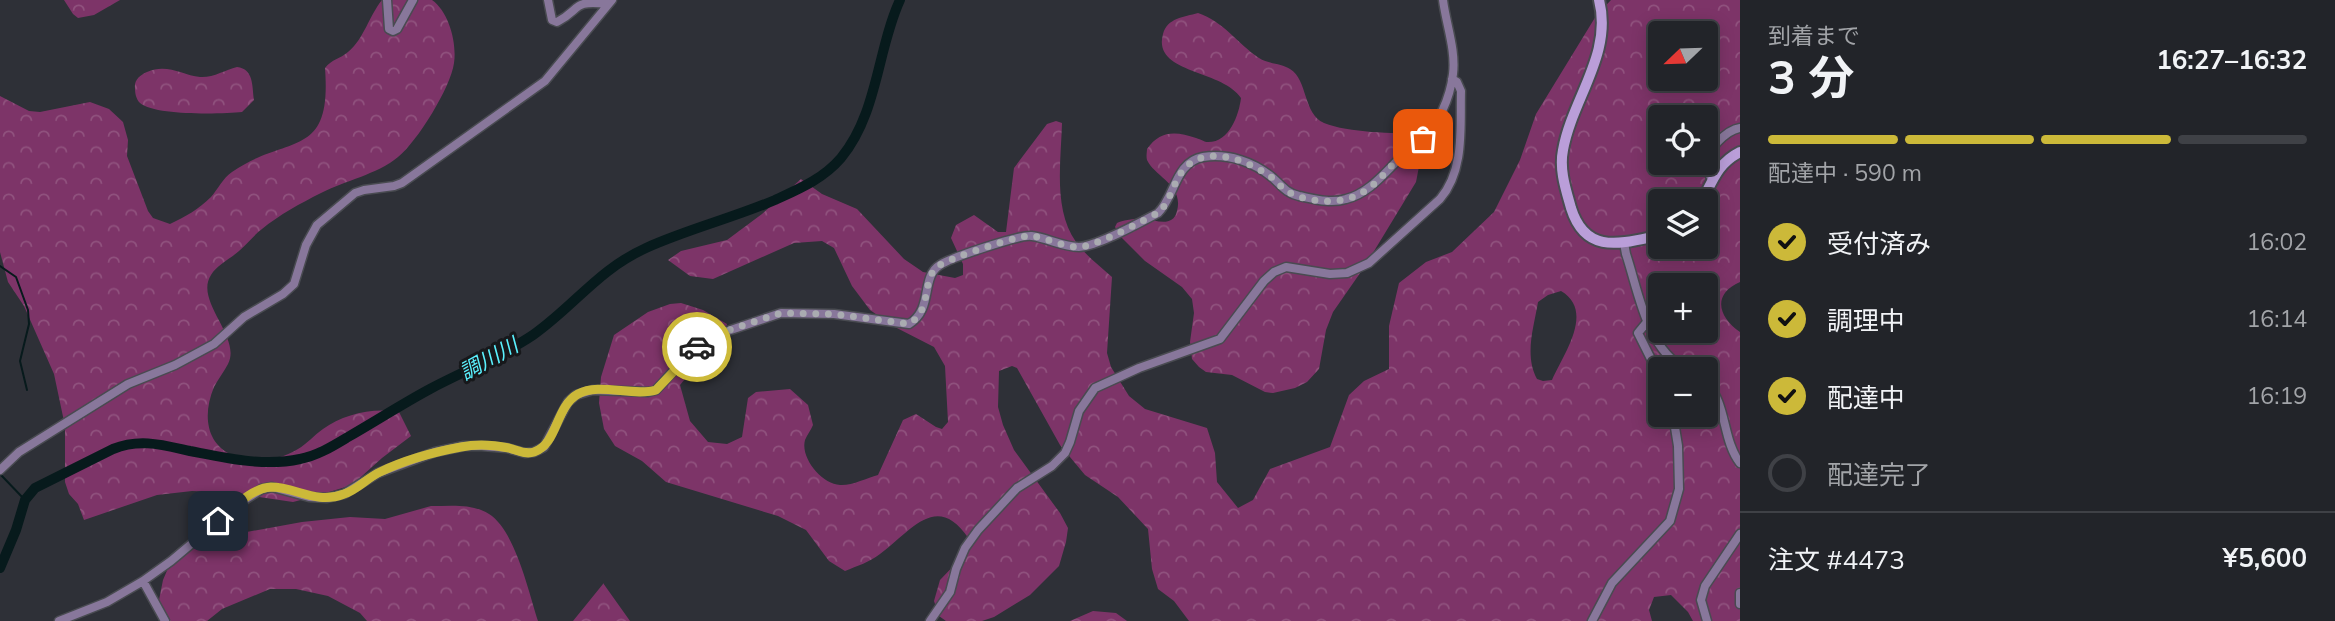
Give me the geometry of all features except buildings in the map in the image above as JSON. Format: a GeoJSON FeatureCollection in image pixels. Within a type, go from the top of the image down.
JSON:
{"type":"FeatureCollection","features":[{"type":"Feature","properties":{"kind":"main road"},"geometry":{"type":"LineString","coordinates":[[1599,0],[1603,13],[1596,61],[1563,150],[1562,169],[1566,191],[1576,224],[1588,237],[1624,243],[1648,238]]}},
{"type":"Feature","properties":{"kind":"main road"},"geometry":{"type":"LineString","coordinates":[[1708,189],[1719,167],[1740,152]]}},
{"type":"Feature","properties":{"kind":"street"},"geometry":{"type":"LineString","coordinates":[[387,0],[388,24],[393,31],[397,29],[413,0]]}},
{"type":"Feature","properties":{"kind":"street"},"geometry":{"type":"LineString","coordinates":[[548,0],[552,20],[557,22],[579,2],[610,2]]}},
{"type":"Feature","properties":{"kind":"street"},"geometry":{"type":"LineString","coordinates":[[59,621],[107,602],[143,581],[240,503],[262,489],[272,487],[309,497],[327,498],[344,494],[378,473],[435,452],[464,446],[482,446],[534,452],[544,447],[568,402],[576,395],[593,390],[648,393],[656,390],[707,338],[781,313],[834,314],[909,324],[922,312],[930,279],[939,265],[1025,235],[1073,246],[1088,245],[1158,213],[1175,181],[1186,167],[1204,157],[1246,161],[1272,177],[1286,192],[1295,195],[1326,201],[1345,200],[1363,192],[1423,139],[1444,106],[1452,79],[1453,52],[1443,0]]}},
{"type":"Feature","properties":{"kind":"street"},"geometry":{"type":"LineString","coordinates":[[0,470],[19,452],[128,384],[155,374],[214,344],[244,317],[283,294],[294,284],[306,245],[317,225],[355,193],[402,183],[538,87],[566,58],[610,2]]}},
{"type":"Feature","properties":{"kind":"street"},"geometry":{"type":"LineString","coordinates":[[930,621],[950,592],[965,548],[998,506],[1017,488],[1052,466],[1065,453],[1079,411],[1095,388],[1139,368],[1220,339],[1264,281],[1274,272],[1286,267],[1339,273],[1360,268],[1440,199],[1448,190],[1457,168],[1461,91],[1457,82],[1452,79]]}},
{"type":"Feature","properties":{"kind":"street"},"geometry":{"type":"LineString","coordinates":[[1712,180],[1706,166],[1707,157],[1727,132],[1740,128]]}},
{"type":"Feature","properties":{"kind":"street"},"geometry":{"type":"LineString","coordinates":[[1624,243],[1647,321],[1664,351],[1671,357]]}},
{"type":"Feature","properties":{"kind":"street"},"geometry":{"type":"LineString","coordinates":[[1647,321],[1638,332],[1650,357]]}},
{"type":"Feature","properties":{"kind":"street"},"geometry":{"type":"LineString","coordinates":[[1718,402],[1727,438],[1740,463]]}},
{"type":"Feature","properties":{"kind":"street"},"geometry":{"type":"LineString","coordinates":[[1592,621],[1612,583],[1670,521],[1679,489],[1678,446],[1674,427]]}},
{"type":"Feature","properties":{"kind":"street"},"geometry":{"type":"LineString","coordinates":[[1707,621],[1701,600],[1705,586],[1740,534]]}},
{"type":"Feature","properties":{"kind":"street"},"geometry":{"type":"LineString","coordinates":[[143,581],[165,621]]}},
{"type":"Feature","properties":{"kind":"street"},"geometry":{"type":"LineString","coordinates":[[1740,593],[1740,604]]}},
{"type":"Feature","properties":{"kind":"green space"},"geometry":{"type":"Polygon","coordinates":[[[64,0],[120,0],[94,15],[78,18],[64,0]]]}},
{"type":"Feature","properties":{"kind":"green space"},"geometry":{"type":"Polygon","coordinates":[[[382,0],[432,0],[438,5],[447,20],[454,46],[454,63],[447,86],[423,127],[398,157],[371,173],[331,188],[283,214],[259,231],[211,275],[207,285],[208,296],[229,342],[231,353],[228,364],[214,387],[208,417],[216,443],[232,455],[248,460],[266,460],[291,453],[331,424],[369,411],[399,412],[411,436],[352,485],[293,502],[225,492],[192,491],[157,495],[84,520],[65,482],[65,426],[54,374],[24,306],[8,282],[0,252],[0,96],[29,111],[40,112],[90,102],[109,109],[123,122],[128,140],[127,156],[148,211],[153,218],[170,224],[206,201],[232,172],[252,160],[302,140],[313,131],[321,118],[325,98],[325,68],[354,47],[382,0]]]}},
{"type":"Feature","properties":{"kind":"green space"},"geometry":{"type":"Polygon","coordinates":[[[1611,0],[1740,0],[1740,282],[1725,293],[1721,306],[1727,320],[1740,332],[1740,621],[1693,621],[1671,595],[1654,597],[1649,610],[1652,621],[1189,621],[1174,601],[1158,589],[1152,569],[1148,529],[1118,497],[1085,475],[1060,445],[1017,368],[1012,366],[999,371],[998,407],[1003,425],[1014,450],[1060,513],[1068,528],[1066,542],[1059,566],[1030,595],[994,617],[982,621],[946,621],[939,616],[934,601],[940,580],[964,555],[969,539],[957,525],[946,518],[935,516],[925,520],[876,557],[845,571],[829,561],[806,530],[778,516],[666,482],[642,461],[615,446],[604,429],[599,403],[601,377],[614,335],[648,312],[681,303],[703,310],[727,324],[726,329],[680,385],[690,421],[708,442],[727,444],[742,437],[748,398],[756,392],[790,389],[808,405],[813,425],[804,447],[809,462],[820,475],[833,484],[844,485],[878,475],[903,420],[916,414],[942,429],[948,422],[945,366],[934,347],[893,326],[870,310],[852,286],[834,248],[822,241],[794,243],[713,279],[690,276],[668,260],[681,251],[727,240],[762,214],[801,179],[822,194],[857,209],[904,259],[923,272],[955,278],[963,275],[963,264],[951,238],[956,225],[974,215],[998,232],[1006,232],[1014,168],[1047,124],[1056,121],[1062,123],[1060,185],[1069,229],[1084,251],[1112,277],[1107,353],[1111,367],[1129,396],[1145,409],[1207,428],[1215,453],[1217,482],[1238,508],[1253,500],[1270,469],[1330,447],[1349,395],[1364,381],[1389,369],[1389,326],[1399,283],[1426,262],[1452,252],[1494,212],[1520,160],[1536,114],[1596,16],[1611,0]],[[1561,291],[1538,302],[1531,341],[1533,370],[1537,379],[1543,381],[1552,380],[1574,333],[1576,321],[1576,310],[1571,299],[1561,291]]]}},
{"type":"Feature","properties":{"kind":"green space"},"geometry":{"type":"Polygon","coordinates":[[[1198,13],[1215,21],[1259,58],[1290,69],[1296,74],[1312,112],[1324,123],[1358,131],[1421,134],[1422,151],[1416,182],[1365,266],[1333,312],[1326,330],[1319,369],[1307,382],[1295,388],[1265,392],[1232,375],[1206,372],[1199,367],[1192,359],[1190,342],[1194,313],[1192,299],[1182,287],[1145,261],[1121,237],[1115,227],[1117,223],[1130,219],[1164,222],[1175,216],[1178,202],[1173,188],[1147,160],[1147,149],[1157,138],[1175,133],[1206,142],[1214,141],[1227,133],[1235,120],[1241,98],[1232,89],[1178,64],[1168,57],[1162,47],[1163,34],[1168,25],[1177,19],[1198,13]]]}},
{"type":"Feature","properties":{"kind":"green space"},"geometry":{"type":"Polygon","coordinates":[[[237,67],[247,71],[253,89],[254,100],[242,112],[189,113],[159,110],[140,103],[136,96],[137,80],[147,72],[168,69],[205,77],[237,67]]]}},
{"type":"Feature","properties":{"kind":"green space"},"geometry":{"type":"Polygon","coordinates":[[[431,506],[475,508],[489,514],[498,522],[514,548],[538,621],[367,621],[360,613],[328,596],[296,589],[270,589],[222,609],[207,621],[166,621],[158,605],[163,580],[174,554],[214,538],[302,522],[350,517],[385,519],[431,506]]]}},
{"type":"Feature","properties":{"kind":"green space"},"geometry":{"type":"Polygon","coordinates":[[[603,584],[630,621],[573,621],[603,584]]]}},
{"type":"Feature","properties":{"kind":"green space"},"geometry":{"type":"Polygon","coordinates":[[[1093,611],[1116,613],[1127,621],[1070,621],[1093,611]]]}},
{"type":"Feature","properties":{"kind":"waterway","name":"調川川"},"geometry":{"type":"LineString","coordinates":[[0,568],[25,500],[35,488],[113,449],[133,444],[152,444],[259,462],[313,456],[430,389],[521,343],[548,324],[600,277],[629,257],[662,241],[775,200],[819,178],[841,158],[863,121],[900,0]]}},
{"type":"Feature","properties":{"kind":"waterway"},"geometry":{"type":"LineString","coordinates":[[0,266],[16,277],[28,310],[29,324],[20,361],[27,390]]}},
{"type":"Feature","properties":{"kind":"waterway"},"geometry":{"type":"LineString","coordinates":[[1,475],[25,500]]}},
{"type":"Feature","properties":{"kind":"way so far"},"geometry":{"type":"LineString","coordinates":[[697,347],[707,338],[781,313],[834,314],[909,324],[922,312],[930,279],[939,265],[1025,235],[1073,246],[1088,245],[1158,213],[1175,181],[1186,167],[1204,157],[1246,161],[1272,177],[1286,192],[1295,195],[1326,201],[1345,200],[1363,192],[1423,139]]}},
{"type":"Feature","properties":{"kind":"route"},"geometry":{"type":"LineString","coordinates":[[218,521],[251,494],[262,489],[272,487],[309,497],[327,498],[344,494],[378,473],[435,452],[464,446],[482,446],[534,452],[544,447],[568,402],[576,395],[593,390],[648,393],[656,390],[697,347]]}}]}
